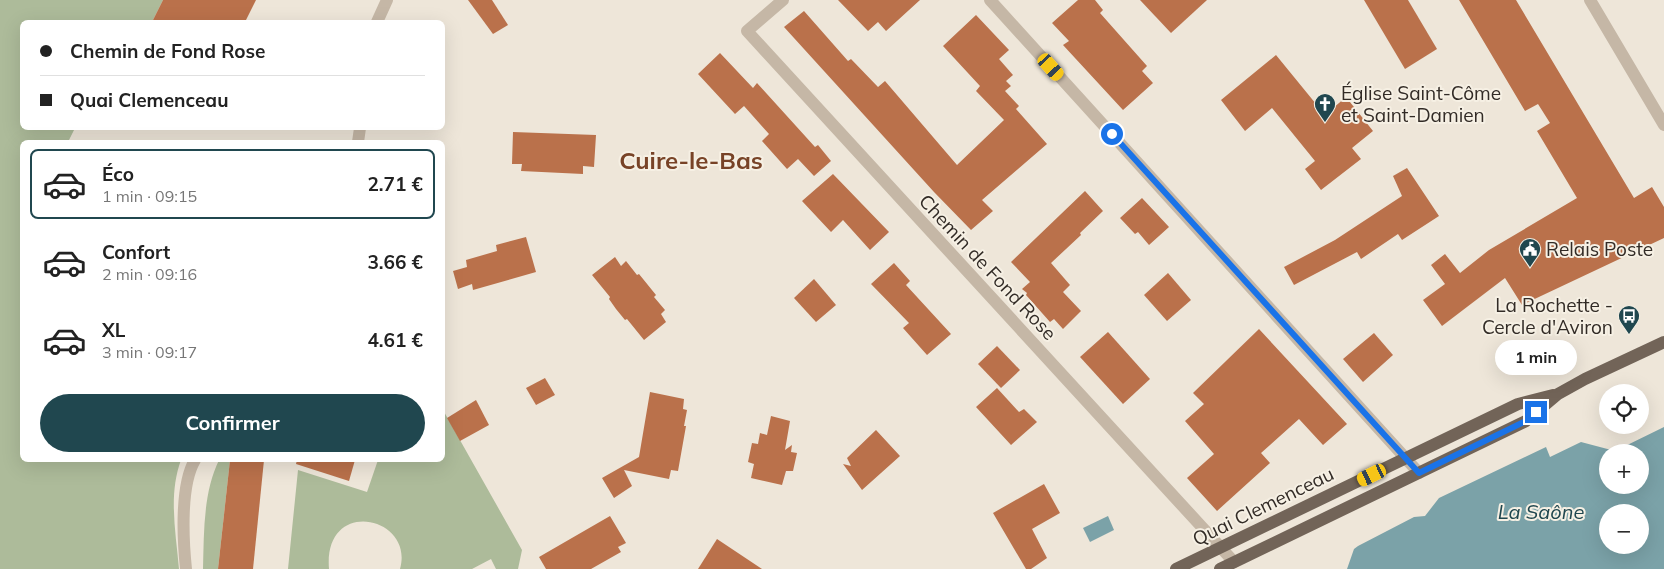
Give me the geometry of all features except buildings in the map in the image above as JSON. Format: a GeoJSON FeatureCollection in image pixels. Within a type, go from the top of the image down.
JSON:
{"type":"FeatureCollection","features":[{"type":"Feature","properties":{"kind":"main road","name":"Quai Clemenceau"},"geometry":{"type":"LineString","coordinates":[[1220,569],[1526,421],[1558,394],[1585,379],[1664,342]]}},
{"type":"Feature","properties":{"kind":"main road","name":"Quai Clemenceau"},"geometry":{"type":"LineString","coordinates":[[1176,569],[1518,404],[1558,394]]}},
{"type":"Feature","properties":{"kind":"street"},"geometry":{"type":"LineString","coordinates":[[378,20],[387,0]]}},
{"type":"Feature","properties":{"kind":"street","name":"Chemin de Fond Rose"},"geometry":{"type":"LineString","coordinates":[[783,0],[747,31],[1234,562]]}},
{"type":"Feature","properties":{"kind":"street"},"geometry":{"type":"LineString","coordinates":[[990,0],[1419,473]]}},
{"type":"Feature","properties":{"kind":"street"},"geometry":{"type":"LineString","coordinates":[[1590,0],[1664,126]]}},
{"type":"Feature","properties":{"kind":"street"},"geometry":{"type":"LineString","coordinates":[[186,569],[184,545],[186,489],[194,462]]}},
{"type":"Feature","properties":{"kind":"green space"},"geometry":{"type":"Polygon","coordinates":[[[0,0],[163,0],[153,20],[20,20],[20,130],[74,130],[69,140],[20,140],[20,462],[180,462],[177,473],[174,500],[179,569],[0,569],[0,0]]]}},
{"type":"Feature","properties":{"kind":"green space"},"geometry":{"type":"Polygon","coordinates":[[[445,414],[522,550],[518,569],[496,569],[491,559],[472,569],[400,569],[401,551],[394,536],[383,526],[368,522],[353,523],[340,531],[331,546],[329,569],[288,569],[298,470],[367,492],[377,462],[445,462],[445,414]]]}},
{"type":"Feature","properties":{"kind":"green space"},"geometry":{"type":"Polygon","coordinates":[[[218,462],[230,462],[218,569],[203,569],[207,499],[218,462]]]}},
{"type":"Feature","properties":{"kind":"water","name":"La Saône"},"geometry":{"type":"Polygon","coordinates":[[[1664,427],[1664,569],[1347,569],[1354,549],[1414,517],[1425,516],[1439,498],[1546,447],[1550,457],[1581,442],[1599,447],[1599,494],[1649,494],[1649,444],[1629,444],[1664,427]]]}},
{"type":"Feature","properties":{"kind":"water"},"geometry":{"type":"Polygon","coordinates":[[[1108,516],[1114,530],[1090,542],[1083,528],[1108,516]]]}},
{"type":"Feature","properties":{"kind":"place","name":"Église Saint-Côme et Saint-Damien"},"geometry":{"type":"Point","coordinates":[1325,123]}},
{"type":"Feature","properties":{"kind":"place","name":"Relais Poste"},"geometry":{"type":"Point","coordinates":[1530,268]}},
{"type":"Feature","properties":{"kind":"place","name":"La Rochette - Cercle d'Aviron"},"geometry":{"type":"Point","coordinates":[1629,335]}},
{"type":"Feature","properties":{"kind":"district","name":"Cuire-le-Bas"},"geometry":{"type":"Point","coordinates":[691,161]}},
{"type":"Feature","properties":{"kind":"route"},"geometry":{"type":"LineString","coordinates":[[1112,134],[1419,473],[1526,421],[1536,412]]}}]}
